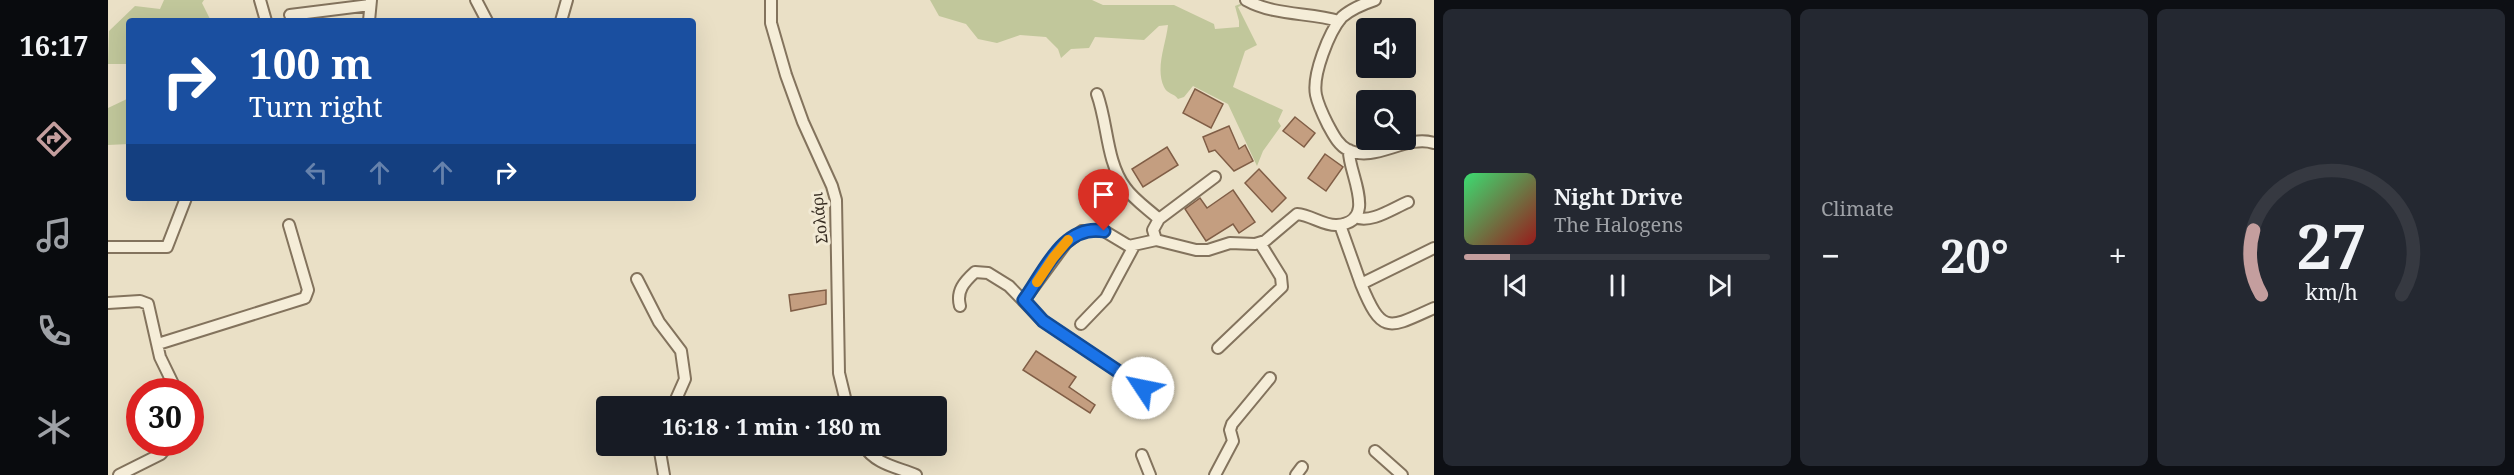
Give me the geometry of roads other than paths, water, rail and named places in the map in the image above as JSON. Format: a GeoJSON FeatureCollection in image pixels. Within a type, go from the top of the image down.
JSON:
{"type":"FeatureCollection","features":[{"type":"Feature","properties":{"kind":"street"},"geometry":{"type":"LineString","coordinates":[[260,0],[265,18]]}},
{"type":"Feature","properties":{"kind":"street"},"geometry":{"type":"LineString","coordinates":[[476,0],[485,18]]}},
{"type":"Feature","properties":{"kind":"street"},"geometry":{"type":"LineString","coordinates":[[562,18],[567,0]]}},
{"type":"Feature","properties":{"kind":"street","name":"Σολάρι"},"geometry":{"type":"LineString","coordinates":[[771,0],[771,23],[786,75],[803,123],[832,186],[836,200],[839,379],[843,396]]}},
{"type":"Feature","properties":{"kind":"street"},"geometry":{"type":"LineString","coordinates":[[1246,0],[1286,14],[1320,16],[1339,21]]}},
{"type":"Feature","properties":{"kind":"street"},"geometry":{"type":"LineString","coordinates":[[1375,0],[1350,11],[1339,21],[1323,56],[1315,91],[1319,105],[1333,133],[1341,145],[1348,150],[1363,153],[1414,142],[1434,141]]}},
{"type":"Feature","properties":{"kind":"street"},"geometry":{"type":"LineString","coordinates":[[290,15],[370,3],[369,18]]}},
{"type":"Feature","properties":{"kind":"street"},"geometry":{"type":"LineString","coordinates":[[1098,94],[1106,118],[1114,164],[1123,184],[1158,219]]}},
{"type":"Feature","properties":{"kind":"street"},"geometry":{"type":"LineString","coordinates":[[1024,300],[1053,258],[1077,234],[1090,230],[1104,231],[1124,244],[1134,246],[1156,240],[1200,250],[1230,243],[1260,243],[1270,238],[1297,214],[1340,225],[1355,217],[1359,211],[1360,198],[1349,162],[1348,150]]}},
{"type":"Feature","properties":{"kind":"street"},"geometry":{"type":"LineString","coordinates":[[1156,240],[1153,230],[1158,219],[1215,177]]}},
{"type":"Feature","properties":{"kind":"street"},"geometry":{"type":"LineString","coordinates":[[108,248],[167,247],[185,201]]}},
{"type":"Feature","properties":{"kind":"street"},"geometry":{"type":"LineString","coordinates":[[1355,217],[1371,218],[1408,202]]}},
{"type":"Feature","properties":{"kind":"street"},"geometry":{"type":"LineString","coordinates":[[158,344],[305,298],[308,290],[289,225]]}},
{"type":"Feature","properties":{"kind":"street"},"geometry":{"type":"LineString","coordinates":[[1340,225],[1361,284],[1376,316],[1388,324],[1403,322],[1434,308]]}},
{"type":"Feature","properties":{"kind":"street"},"geometry":{"type":"LineString","coordinates":[[1218,348],[1282,287],[1281,277],[1260,243]]}},
{"type":"Feature","properties":{"kind":"street"},"geometry":{"type":"LineString","coordinates":[[1082,324],[1106,298],[1134,246]]}},
{"type":"Feature","properties":{"kind":"street"},"geometry":{"type":"LineString","coordinates":[[1361,284],[1434,248]]}},
{"type":"Feature","properties":{"kind":"street"},"geometry":{"type":"LineString","coordinates":[[960,306],[960,291],[973,274],[978,271],[988,273],[1002,281],[1024,300],[1043,321],[1143,388]]}},
{"type":"Feature","properties":{"kind":"street"},"geometry":{"type":"LineString","coordinates":[[637,279],[659,322],[677,342],[681,351],[685,379],[677,396]]}},
{"type":"Feature","properties":{"kind":"street"},"geometry":{"type":"LineString","coordinates":[[108,303],[140,301],[148,304],[164,368],[169,378]]}},
{"type":"Feature","properties":{"kind":"street"},"geometry":{"type":"LineString","coordinates":[[1215,475],[1233,441],[1230,430],[1232,424],[1270,378]]}},
{"type":"Feature","properties":{"kind":"street"},"geometry":{"type":"LineString","coordinates":[[1375,451],[1402,475]]}},
{"type":"Feature","properties":{"kind":"street"},"geometry":{"type":"LineString","coordinates":[[1142,455],[1150,475]]}},
{"type":"Feature","properties":{"kind":"street"},"geometry":{"type":"LineString","coordinates":[[119,475],[155,456]]}},
{"type":"Feature","properties":{"kind":"street"},"geometry":{"type":"LineString","coordinates":[[661,456],[664,475]]}},
{"type":"Feature","properties":{"kind":"street"},"geometry":{"type":"LineString","coordinates":[[873,456],[916,475]]}}]}
